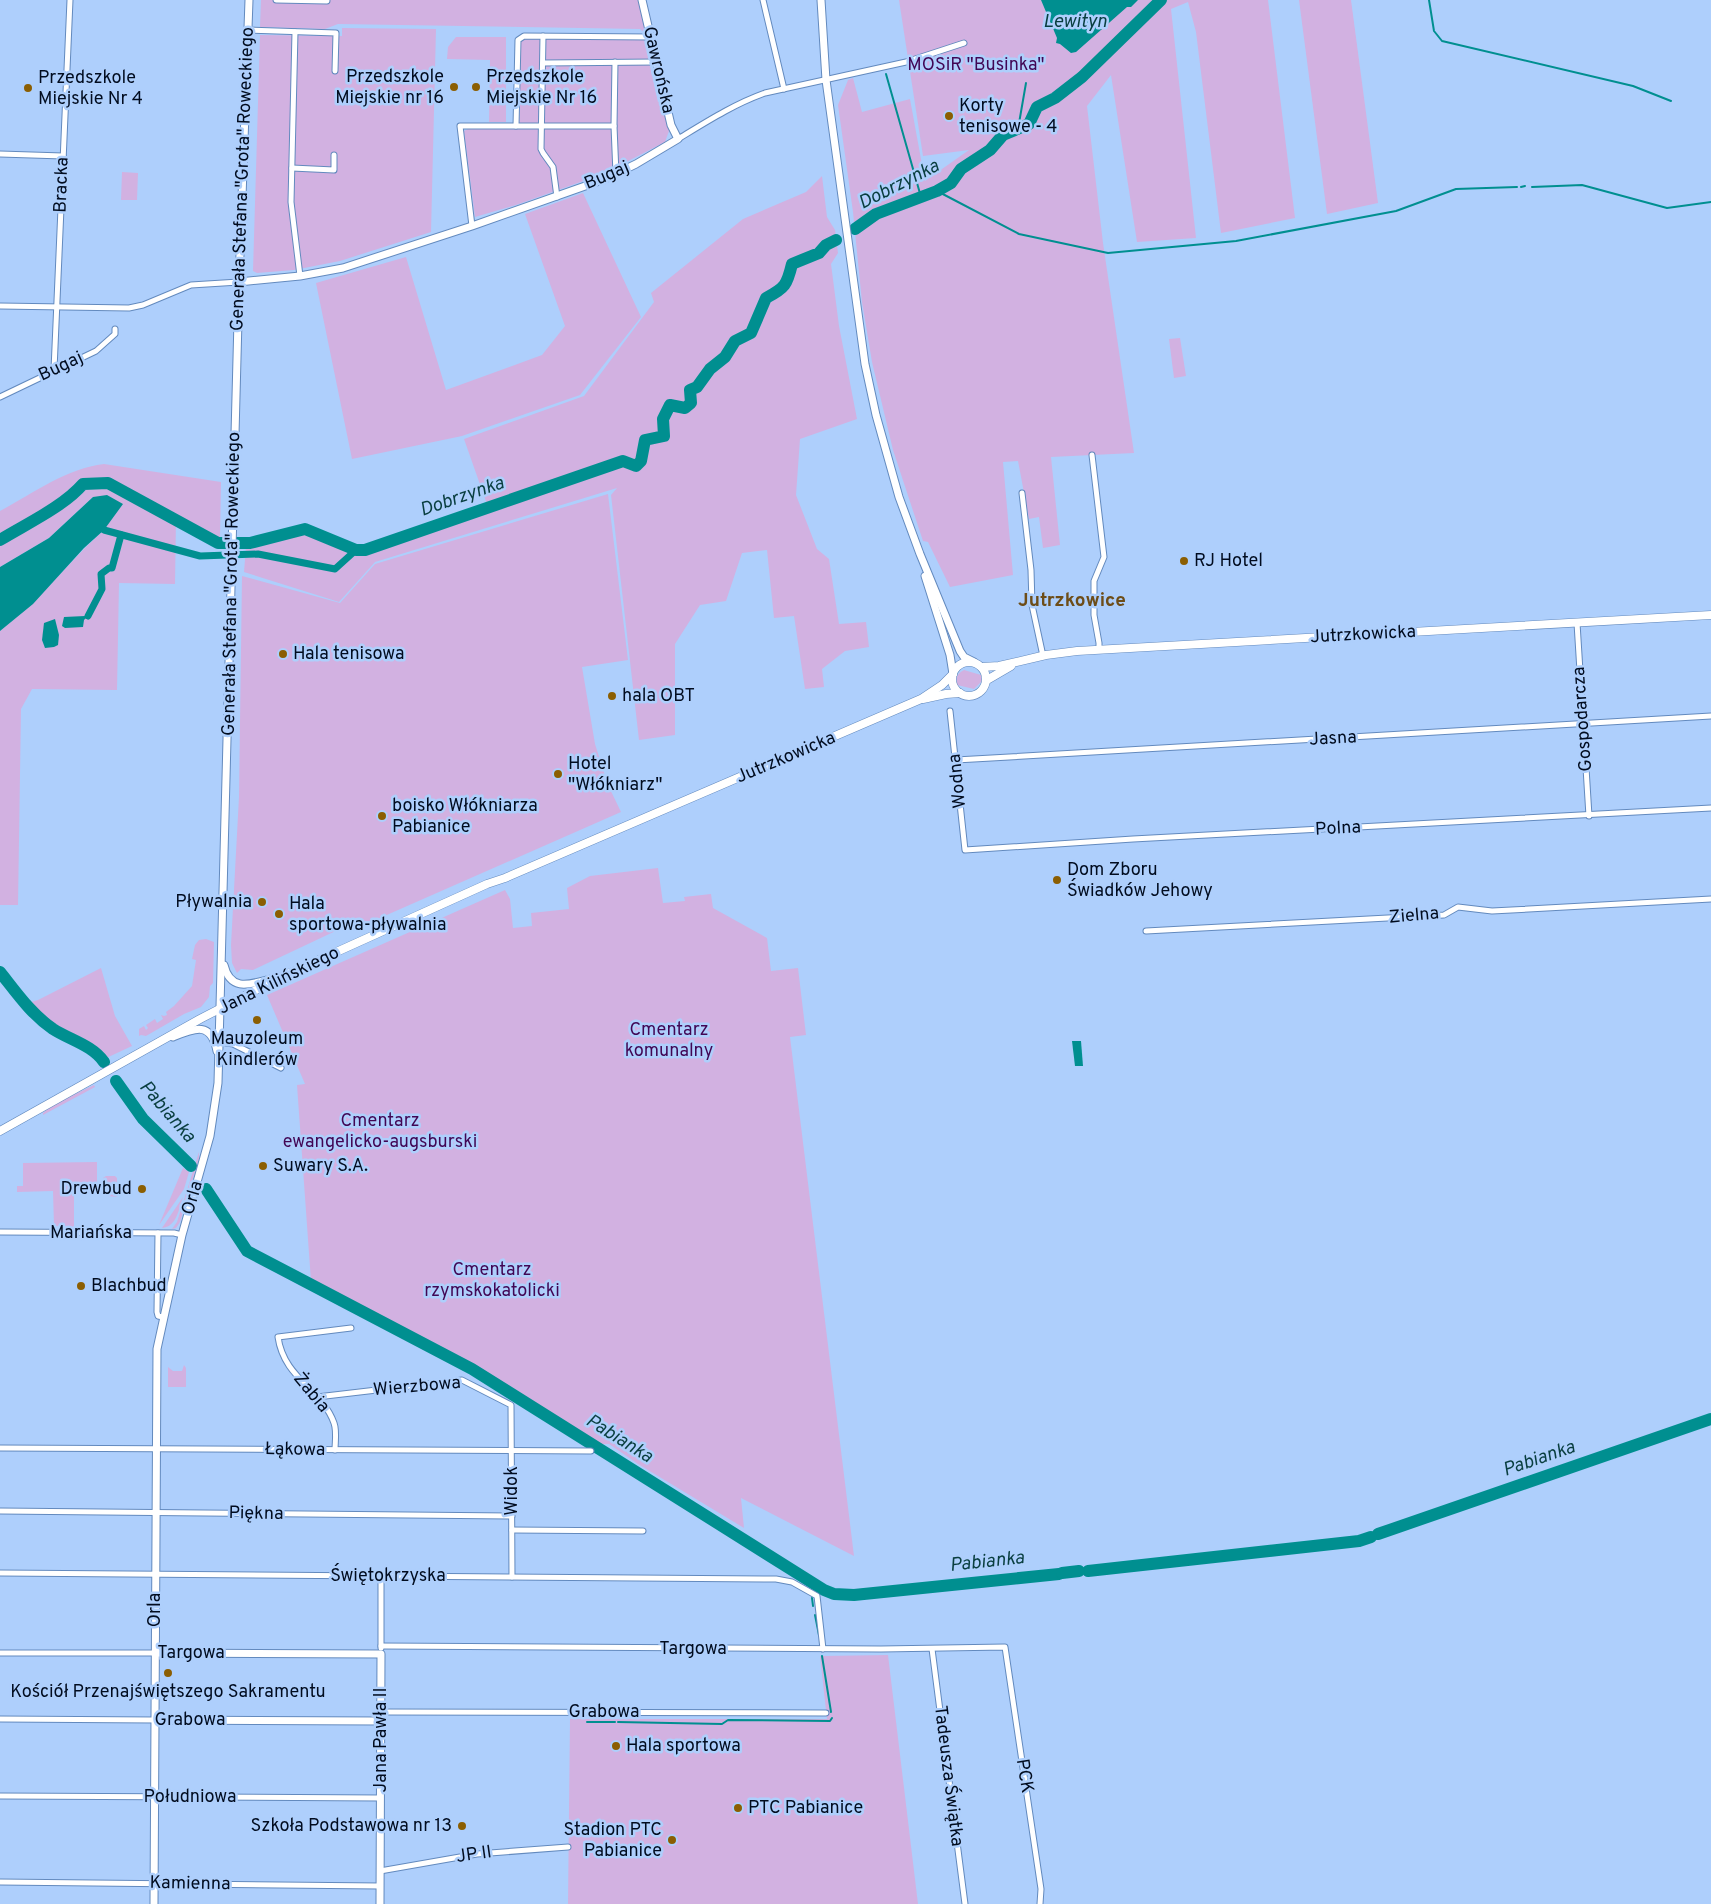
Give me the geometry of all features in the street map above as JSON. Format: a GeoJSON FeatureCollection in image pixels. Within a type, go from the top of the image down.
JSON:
{"type":"FeatureCollection","features":[{"type":"Feature","properties":{"kind":"main road","name":"Jutrzkowicka"},"geometry":{"type":"LineString","coordinates":[[982,667],[1017,663],[1043,656],[1099,650],[1711,615]]}},
{"type":"Feature","properties":{"kind":"main road"},"geometry":{"type":"LineString","coordinates":[[963,662],[974,662],[982,667],[987,680],[984,689],[976,695],[967,696],[960,693],[953,685],[955,669],[963,662]]}},
{"type":"Feature","properties":{"kind":"main road","name":"Jutrzkowicka"},"geometry":{"type":"LineString","coordinates":[[987,680],[1017,663]]}},
{"type":"Feature","properties":{"kind":"main road","name":"Jutrzkowicka"},"geometry":{"type":"LineString","coordinates":[[651,815],[921,699],[942,685],[953,674]]}},
{"type":"Feature","properties":{"kind":"main road","name":"Jutrzkowicka"},"geometry":{"type":"LineString","coordinates":[[921,699],[960,693]]}},
{"type":"Feature","properties":{"kind":"main road","name":"Jana Kilińskiego"},"geometry":{"type":"LineString","coordinates":[[0,1130],[281,977],[471,892],[651,815]]}},
{"type":"Feature","properties":{"kind":"street","name":"Bracka"},"geometry":{"type":"LineString","coordinates":[[54,370],[70,0]]}},
{"type":"Feature","properties":{"kind":"street","name":"Generała Stefana \"Grota\" Roweckiego"},"geometry":{"type":"LineString","coordinates":[[202,1166],[216,1109],[219,1068],[239,282],[249,0]]}},
{"type":"Feature","properties":{"kind":"street"},"geometry":{"type":"LineString","coordinates":[[276,0],[327,1]]}},
{"type":"Feature","properties":{"kind":"street","name":"Gawrońska"},"geometry":{"type":"LineString","coordinates":[[642,0],[671,125],[678,139]]}},
{"type":"Feature","properties":{"kind":"street"},"geometry":{"type":"LineString","coordinates":[[764,0],[784,89]]}},
{"type":"Feature","properties":{"kind":"street"},"geometry":{"type":"LineString","coordinates":[[821,0],[826,80],[865,364],[887,455],[920,554],[938,621],[950,655],[953,674]]}},
{"type":"Feature","properties":{"kind":"street"},"geometry":{"type":"LineString","coordinates":[[248,30],[336,33],[335,71]]}},
{"type":"Feature","properties":{"kind":"street"},"geometry":{"type":"LineString","coordinates":[[295,32],[291,202],[300,276]]}},
{"type":"Feature","properties":{"kind":"street"},"geometry":{"type":"LineString","coordinates":[[516,126],[518,40],[524,36],[650,37]]}},
{"type":"Feature","properties":{"kind":"street"},"geometry":{"type":"LineString","coordinates":[[543,36],[542,149],[553,167],[557,197]]}},
{"type":"Feature","properties":{"kind":"street","name":"Bugaj"},"geometry":{"type":"LineString","coordinates":[[239,282],[300,276],[342,268],[472,226],[557,197],[616,174],[746,100],[784,89],[906,62],[964,43]]}},
{"type":"Feature","properties":{"kind":"street"},"geometry":{"type":"LineString","coordinates":[[543,62],[656,62]]}},
{"type":"Feature","properties":{"kind":"street"},"geometry":{"type":"LineString","coordinates":[[615,62],[614,126],[616,174]]}},
{"type":"Feature","properties":{"kind":"street"},"geometry":{"type":"LineString","coordinates":[[472,226],[460,126],[614,126]]}},
{"type":"Feature","properties":{"kind":"street"},"geometry":{"type":"LineString","coordinates":[[0,154],[63,156]]}},
{"type":"Feature","properties":{"kind":"street"},"geometry":{"type":"LineString","coordinates":[[292,168],[334,170],[334,155]]}},
{"type":"Feature","properties":{"kind":"street"},"geometry":{"type":"LineString","coordinates":[[0,306],[138,306],[191,286],[239,282]]}},
{"type":"Feature","properties":{"kind":"street","name":"Bugaj"},"geometry":{"type":"LineString","coordinates":[[0,397],[96,351],[115,334],[115,329]]}},
{"type":"Feature","properties":{"kind":"street"},"geometry":{"type":"LineString","coordinates":[[1092,455],[1104,557],[1094,581],[1094,616],[1099,650]]}},
{"type":"Feature","properties":{"kind":"street"},"geometry":{"type":"LineString","coordinates":[[1022,493],[1031,570],[1032,605],[1043,656]]}},
{"type":"Feature","properties":{"kind":"street"},"geometry":{"type":"LineString","coordinates":[[920,554],[960,652],[964,657],[974,662]]}},
{"type":"Feature","properties":{"kind":"street","name":"Gospodarcza"},"geometry":{"type":"LineString","coordinates":[[1577,623],[1589,816]]}},
{"type":"Feature","properties":{"kind":"street","name":"Wodna"},"geometry":{"type":"LineString","coordinates":[[950,711],[965,850]]}},
{"type":"Feature","properties":{"kind":"street","name":"Jasna"},"geometry":{"type":"LineString","coordinates":[[956,760],[1711,716]]}},
{"type":"Feature","properties":{"kind":"street","name":"Polna"},"geometry":{"type":"LineString","coordinates":[[965,850],[1711,808]]}},
{"type":"Feature","properties":{"kind":"street","name":"Zielna"},"geometry":{"type":"LineString","coordinates":[[1146,931],[1444,916],[1458,907],[1492,911],[1711,899]]}},
{"type":"Feature","properties":{"kind":"street"},"geometry":{"type":"LineString","coordinates":[[222,953],[226,974],[230,980],[238,984],[250,984],[281,977]]}},
{"type":"Feature","properties":{"kind":"street"},"geometry":{"type":"LineString","coordinates":[[150,1048],[190,1030],[201,1029],[213,1037],[217,1049],[219,1068]]}},
{"type":"Feature","properties":{"kind":"street"},"geometry":{"type":"LineString","coordinates":[[220,1042],[231,1043],[281,1068]]}},
{"type":"Feature","properties":{"kind":"street","name":"Orla"},"geometry":{"type":"LineString","coordinates":[[154,1904],[157,1348],[182,1235],[202,1166]]}},
{"type":"Feature","properties":{"kind":"street","name":"Mariańska"},"geometry":{"type":"LineString","coordinates":[[0,1232],[174,1233],[182,1235]]}},
{"type":"Feature","properties":{"kind":"street"},"geometry":{"type":"LineString","coordinates":[[158,1233],[157,1312],[158,1316],[164,1317]]}},
{"type":"Feature","properties":{"kind":"street","name":"Żabia"},"geometry":{"type":"LineString","coordinates":[[335,1450],[335,1425],[329,1412],[296,1376],[280,1347],[278,1337],[351,1328]]}},
{"type":"Feature","properties":{"kind":"street","name":"Wierzbowa"},"geometry":{"type":"LineString","coordinates":[[317,1397],[462,1380],[511,1405]]}},
{"type":"Feature","properties":{"kind":"street","name":"Widok"},"geometry":{"type":"LineString","coordinates":[[511,1405],[512,1577]]}},
{"type":"Feature","properties":{"kind":"street","name":"Łąkowa"},"geometry":{"type":"LineString","coordinates":[[0,1448],[591,1451]]}},
{"type":"Feature","properties":{"kind":"street","name":"Piękna"},"geometry":{"type":"LineString","coordinates":[[0,1512],[512,1516]]}},
{"type":"Feature","properties":{"kind":"street"},"geometry":{"type":"LineString","coordinates":[[512,1530],[643,1531]]}},
{"type":"Feature","properties":{"kind":"street","name":"Świętokrzyska"},"geometry":{"type":"LineString","coordinates":[[0,1573],[776,1579],[792,1582],[817,1596],[823,1649]]}},
{"type":"Feature","properties":{"kind":"street","name":"Jana Pawła II"},"geometry":{"type":"LineString","coordinates":[[380,1904],[381,1576]]}},
{"type":"Feature","properties":{"kind":"street","name":"Targowa"},"geometry":{"type":"LineString","coordinates":[[0,1653],[932,1649],[1005,1647]]}},
{"type":"Feature","properties":{"kind":"street","name":"PCK"},"geometry":{"type":"LineString","coordinates":[[1005,1647],[1041,1889],[1040,1904]]}},
{"type":"Feature","properties":{"kind":"street","name":"Tadeusza Świątka"},"geometry":{"type":"LineString","coordinates":[[932,1649],[965,1904]]}},
{"type":"Feature","properties":{"kind":"street","name":"Grabowa"},"geometry":{"type":"LineString","coordinates":[[381,1712],[826,1713]]}},
{"type":"Feature","properties":{"kind":"street","name":"Grabowa"},"geometry":{"type":"LineString","coordinates":[[0,1719],[381,1721]]}},
{"type":"Feature","properties":{"kind":"street","name":"Południowa"},"geometry":{"type":"LineString","coordinates":[[0,1796],[380,1798]]}},
{"type":"Feature","properties":{"kind":"street","name":"JP II"},"geometry":{"type":"LineString","coordinates":[[380,1871],[477,1854],[568,1847]]}},
{"type":"Feature","properties":{"kind":"street","name":"Kamienna"},"geometry":{"type":"LineString","coordinates":[[0,1882],[380,1886]]}},
{"type":"Feature","properties":{"kind":"green space"},"geometry":{"type":"Polygon","coordinates":[[[261,0],[639,0],[647,35],[640,29],[338,24],[325,29],[260,27],[261,0]]]}},
{"type":"Feature","properties":{"kind":"green space","name":"MOSiR \"Businka\""},"geometry":{"type":"Polygon","coordinates":[[[899,0],[1268,0],[1295,218],[1221,233],[1196,32],[1188,2],[1171,9],[1196,238],[1137,242],[1111,75],[1087,106],[1103,243],[1134,453],[1051,457],[1060,545],[1043,548],[1039,517],[1029,519],[1018,461],[1003,462],[1013,575],[950,587],[928,542],[923,541],[893,450],[872,362],[862,302],[853,212],[838,105],[848,80],[853,78],[862,112],[910,99],[925,181],[969,150],[923,156],[899,0]]]}},
{"type":"Feature","properties":{"kind":"green space"},"geometry":{"type":"Polygon","coordinates":[[[1299,0],[1351,0],[1378,203],[1327,214],[1299,0]]]}},
{"type":"Feature","properties":{"kind":"green space"},"geometry":{"type":"Polygon","coordinates":[[[342,28],[436,29],[431,232],[340,261],[294,270],[257,273],[253,271],[260,35],[342,36],[342,28]]]}},
{"type":"Feature","properties":{"kind":"green space"},"geometry":{"type":"Polygon","coordinates":[[[456,37],[506,37],[506,122],[489,122],[490,60],[447,59],[448,47],[456,37]]]}},
{"type":"Feature","properties":{"kind":"green space"},"geometry":{"type":"Polygon","coordinates":[[[523,39],[644,40],[658,102],[662,101],[669,131],[665,142],[603,174],[516,205],[475,217],[464,131],[468,129],[519,129],[521,41],[523,39]]]}},
{"type":"Feature","properties":{"kind":"green space"},"geometry":{"type":"Polygon","coordinates":[[[122,172],[138,173],[137,200],[121,200],[122,172]]]}},
{"type":"Feature","properties":{"kind":"green space"},"geometry":{"type":"Polygon","coordinates":[[[822,176],[827,217],[835,230],[838,253],[831,264],[839,326],[857,419],[800,439],[796,495],[817,549],[829,559],[839,624],[866,622],[869,647],[845,651],[822,669],[824,687],[805,689],[794,616],[774,618],[767,550],[742,553],[726,601],[700,605],[675,644],[675,735],[639,740],[611,495],[617,488],[375,562],[339,602],[244,572],[246,547],[305,533],[363,555],[489,510],[464,439],[584,396],[654,302],[651,293],[743,219],[806,192],[822,176]]]}},
{"type":"Feature","properties":{"kind":"green space"},"geometry":{"type":"Polygon","coordinates":[[[583,193],[641,317],[580,395],[462,436],[352,459],[316,283],[406,257],[446,390],[542,355],[565,326],[525,214],[583,193]]]}},
{"type":"Feature","properties":{"kind":"green space"},"geometry":{"type":"Polygon","coordinates":[[[1180,338],[1186,376],[1174,378],[1169,339],[1180,338]]]}},
{"type":"Feature","properties":{"kind":"green space"},"geometry":{"type":"Polygon","coordinates":[[[104,464],[221,482],[220,539],[138,498],[176,519],[175,584],[119,583],[117,690],[32,689],[21,709],[18,905],[0,905],[0,631],[30,606],[104,530],[93,497],[49,538],[0,567],[0,511],[63,476],[90,466],[104,464]]]}},
{"type":"Feature","properties":{"kind":"green space"},"geometry":{"type":"Polygon","coordinates":[[[608,494],[628,660],[582,667],[595,744],[608,785],[621,812],[364,925],[361,919],[253,970],[241,969],[237,973],[232,963],[231,945],[239,797],[242,576],[340,603],[375,564],[608,494]]]}},
{"type":"Feature","properties":{"kind":"green space"},"geometry":{"type":"Polygon","coordinates":[[[964,670],[981,675],[982,681],[974,689],[957,685],[957,676],[964,670]]]}},
{"type":"Feature","properties":{"kind":"green space"},"geometry":{"type":"Polygon","coordinates":[[[658,868],[663,903],[685,901],[684,897],[711,894],[713,908],[767,938],[771,971],[798,968],[806,1035],[790,1037],[854,1556],[741,1498],[744,1528],[638,1464],[609,1444],[600,1444],[474,1366],[311,1281],[297,1085],[305,1084],[267,995],[505,890],[510,899],[513,928],[532,926],[531,913],[569,909],[567,888],[590,876],[658,868]]]}},
{"type":"Feature","properties":{"kind":"green space"},"geometry":{"type":"Polygon","coordinates":[[[206,939],[214,942],[213,983],[210,986],[209,997],[201,1007],[184,1014],[146,1036],[139,1036],[139,1029],[144,1026],[146,1030],[148,1028],[146,1025],[155,1019],[157,1023],[163,1019],[161,1015],[167,1015],[166,1012],[192,986],[196,960],[192,959],[195,945],[199,940],[206,939]]]}},
{"type":"Feature","properties":{"kind":"green space"},"geometry":{"type":"Polygon","coordinates":[[[101,968],[115,1016],[132,1046],[102,1060],[97,1052],[52,1028],[25,1004],[38,1000],[101,968]]]}},
{"type":"Feature","properties":{"kind":"green space"},"geometry":{"type":"Polygon","coordinates":[[[94,1085],[95,1087],[43,1115],[51,1106],[94,1085]]]}},
{"type":"Feature","properties":{"kind":"green space"},"geometry":{"type":"Polygon","coordinates":[[[199,1152],[199,1158],[180,1222],[176,1228],[172,1229],[177,1222],[199,1152]]]}},
{"type":"Feature","properties":{"kind":"green space"},"geometry":{"type":"Polygon","coordinates":[[[97,1162],[97,1192],[74,1192],[74,1227],[54,1226],[53,1191],[17,1192],[17,1186],[23,1186],[23,1163],[97,1162]]]}},
{"type":"Feature","properties":{"kind":"green space"},"geometry":{"type":"Polygon","coordinates":[[[183,1168],[189,1172],[184,1189],[159,1225],[183,1168]]]}},
{"type":"Feature","properties":{"kind":"green space"},"geometry":{"type":"Polygon","coordinates":[[[115,1176],[117,1178],[117,1197],[108,1196],[108,1188],[103,1187],[103,1178],[115,1176]]]}},
{"type":"Feature","properties":{"kind":"green space"},"geometry":{"type":"Polygon","coordinates":[[[183,1197],[174,1221],[167,1227],[162,1228],[183,1197]]]}},
{"type":"Feature","properties":{"kind":"green space"},"geometry":{"type":"Polygon","coordinates":[[[184,1365],[186,1368],[186,1387],[168,1387],[168,1367],[173,1371],[182,1371],[184,1365]]]}},
{"type":"Feature","properties":{"kind":"green space","name":"PTC Pabianice"},"geometry":{"type":"Polygon","coordinates":[[[888,1655],[918,1904],[568,1904],[570,1719],[827,1719],[820,1656],[888,1655]]]}},
{"type":"Feature","properties":{"kind":"water","name":"Lewityn"},"geometry":{"type":"Polygon","coordinates":[[[1041,0],[1138,0],[1131,7],[1127,7],[1076,52],[1071,53],[1056,43],[1057,38],[1041,0]]]}},
{"type":"Feature","properties":{"kind":"water"},"geometry":{"type":"Polygon","coordinates":[[[107,495],[123,504],[104,530],[84,548],[33,604],[0,631],[0,567],[49,538],[93,497],[107,495]]]}},
{"type":"Feature","properties":{"kind":"water"},"geometry":{"type":"Polygon","coordinates":[[[88,616],[84,620],[83,627],[65,628],[62,626],[64,617],[88,616]]]}},
{"type":"Feature","properties":{"kind":"water"},"geometry":{"type":"Polygon","coordinates":[[[55,619],[59,635],[58,645],[45,648],[42,640],[44,623],[55,619]]]}},
{"type":"Feature","properties":{"kind":"water"},"geometry":{"type":"Polygon","coordinates":[[[1072,1041],[1081,1041],[1083,1066],[1075,1066],[1072,1041]]]}},
{"type":"Feature","properties":{"kind":"waterway","name":"Dobrzynka"},"geometry":{"type":"LineString","coordinates":[[855,229],[876,214],[937,191],[951,183],[961,169],[990,150],[1003,135],[1029,124],[1037,107],[1055,98],[1082,77],[1161,0]]}},
{"type":"Feature","properties":{"kind":"waterway"},"geometry":{"type":"LineString","coordinates":[[1429,0],[1434,31],[1442,41],[1633,86],[1671,101]]}},
{"type":"Feature","properties":{"kind":"waterway"},"geometry":{"type":"LineString","coordinates":[[886,74],[921,197]]}},
{"type":"Feature","properties":{"kind":"waterway"},"geometry":{"type":"LineString","coordinates":[[1018,129],[1026,83]]}},
{"type":"Feature","properties":{"kind":"waterway"},"geometry":{"type":"LineString","coordinates":[[1532,187],[1582,185],[1667,208],[1711,202]]}},
{"type":"Feature","properties":{"kind":"waterway"},"geometry":{"type":"LineString","coordinates":[[1521,187],[1525,186]]}},
{"type":"Feature","properties":{"kind":"waterway"},"geometry":{"type":"LineString","coordinates":[[937,191],[1019,234],[1108,253],[1236,241],[1396,211],[1456,189],[1517,187]]}},
{"type":"Feature","properties":{"kind":"waterway","name":"Dobrzynka"},"geometry":{"type":"LineString","coordinates":[[0,540],[55,508],[83,484],[108,483],[218,543],[250,543],[305,529],[356,550],[365,550],[623,461],[636,466],[641,461],[645,440],[664,436],[663,419],[670,405],[685,408],[691,403],[690,390],[697,387],[710,369],[725,357],[735,341],[751,333],[766,298],[784,285],[792,264],[819,253],[826,245],[836,240]]}},
{"type":"Feature","properties":{"kind":"waterway"},"geometry":{"type":"LineString","coordinates":[[104,530],[200,556],[258,554],[335,569],[356,550]]}},
{"type":"Feature","properties":{"kind":"waterway"},"geometry":{"type":"LineString","coordinates":[[88,616],[102,589],[101,574],[112,568],[121,535]]}},
{"type":"Feature","properties":{"kind":"waterway","name":"Pabianka"},"geometry":{"type":"LineString","coordinates":[[0,972],[38,1017],[53,1029],[93,1051],[104,1062]]}},
{"type":"Feature","properties":{"kind":"waterway","name":"Pabianka"},"geometry":{"type":"LineString","coordinates":[[116,1081],[143,1119],[191,1166]]}},
{"type":"Feature","properties":{"kind":"waterway","name":"Pabianka"},"geometry":{"type":"LineString","coordinates":[[206,1189],[247,1251],[472,1369],[824,1590],[834,1594],[854,1595],[1059,1574]]}},
{"type":"Feature","properties":{"kind":"waterway","name":"Pabianka"},"geometry":{"type":"LineString","coordinates":[[1378,1534],[1711,1419]]}},
{"type":"Feature","properties":{"kind":"waterway","name":"Pabianka"},"geometry":{"type":"LineString","coordinates":[[1088,1571],[1359,1541],[1371,1537]]}},
{"type":"Feature","properties":{"kind":"waterway","name":"Pabianka"},"geometry":{"type":"LineString","coordinates":[[1062,1573],[1079,1571]]}},
{"type":"Feature","properties":{"kind":"waterway"},"geometry":{"type":"LineString","coordinates":[[812,1598],[813,1606]]}},
{"type":"Feature","properties":{"kind":"waterway"},"geometry":{"type":"LineString","coordinates":[[815,1615],[819,1635]]}},
{"type":"Feature","properties":{"kind":"waterway"},"geometry":{"type":"LineString","coordinates":[[822,1656],[831,1712]]}},
{"type":"Feature","properties":{"kind":"waterway"},"geometry":{"type":"LineString","coordinates":[[618,1722],[722,1724],[728,1720],[830,1721],[832,1718]]}},
{"type":"Feature","properties":{"kind":"waterway"},"geometry":{"type":"LineString","coordinates":[[587,1722],[615,1722]]}},
{"type":"Feature","properties":{"kind":"place","name":"Przedszkole Miejskie nr 16"},"geometry":{"type":"Point","coordinates":[454,87]}},
{"type":"Feature","properties":{"kind":"place","name":"Przedszkole Miejskie Nr 16"},"geometry":{"type":"Point","coordinates":[476,87]}},
{"type":"Feature","properties":{"kind":"place","name":"Przedszkole Miejskie Nr 4"},"geometry":{"type":"Point","coordinates":[28,88]}},
{"type":"Feature","properties":{"kind":"place","name":"Korty tenisowe - 4"},"geometry":{"type":"Point","coordinates":[949,116]}},
{"type":"Feature","properties":{"kind":"place","name":"RJ Hotel"},"geometry":{"type":"Point","coordinates":[1184,561]}},
{"type":"Feature","properties":{"kind":"place","name":"Hala tenisowa"},"geometry":{"type":"Point","coordinates":[283,654]}},
{"type":"Feature","properties":{"kind":"place","name":"hala OBT"},"geometry":{"type":"Point","coordinates":[612,696]}},
{"type":"Feature","properties":{"kind":"place","name":"Hotel \"Włókniarz\""},"geometry":{"type":"Point","coordinates":[558,774]}},
{"type":"Feature","properties":{"kind":"place","name":"boisko Włókniarza Pabianice"},"geometry":{"type":"Point","coordinates":[382,816]}},
{"type":"Feature","properties":{"kind":"place","name":"Dom Zboru Świadków Jehowy"},"geometry":{"type":"Point","coordinates":[1057,880]}},
{"type":"Feature","properties":{"kind":"place","name":"Pływalnia"},"geometry":{"type":"Point","coordinates":[262,902]}},
{"type":"Feature","properties":{"kind":"place","name":"Hala sportowa-pływalnia"},"geometry":{"type":"Point","coordinates":[279,914]}},
{"type":"Feature","properties":{"kind":"place","name":"Mauzoleum Kindlerów"},"geometry":{"type":"Point","coordinates":[257,1020]}},
{"type":"Feature","properties":{"kind":"place","name":"Suwary S.A."},"geometry":{"type":"Point","coordinates":[263,1166]}},
{"type":"Feature","properties":{"kind":"place","name":"Drewbud"},"geometry":{"type":"Point","coordinates":[142,1189]}},
{"type":"Feature","properties":{"kind":"place","name":"Blachbud"},"geometry":{"type":"Point","coordinates":[81,1286]}},
{"type":"Feature","properties":{"kind":"place","name":"Kościół Przenajświętszego Sakramentu"},"geometry":{"type":"Point","coordinates":[168,1673]}},
{"type":"Feature","properties":{"kind":"place","name":"Hala sportowa"},"geometry":{"type":"Point","coordinates":[616,1746]}},
{"type":"Feature","properties":{"kind":"place","name":"PTC Pabianice"},"geometry":{"type":"Point","coordinates":[738,1808]}},
{"type":"Feature","properties":{"kind":"place","name":"Szkoła Podstawowa nr 13"},"geometry":{"type":"Point","coordinates":[462,1826]}},
{"type":"Feature","properties":{"kind":"place","name":"Stadion PTC Pabianice"},"geometry":{"type":"Point","coordinates":[672,1840]}},
{"type":"Feature","properties":{"kind":"district","name":"Jutrzkowice"},"geometry":{"type":"Point","coordinates":[1072,601]}},
{"type":"Feature","properties":{"kind":"park label","name":"Cmentarz komunalny"},"geometry":{"type":"Point","coordinates":[669,1040]}},
{"type":"Feature","properties":{"kind":"park label","name":"Cmentarz ewangelicko-augsburski"},"geometry":{"type":"Point","coordinates":[380,1131]}},
{"type":"Feature","properties":{"kind":"park label","name":"Cmentarz rzymskokatolicki"},"geometry":{"type":"Point","coordinates":[492,1280]}}]}
